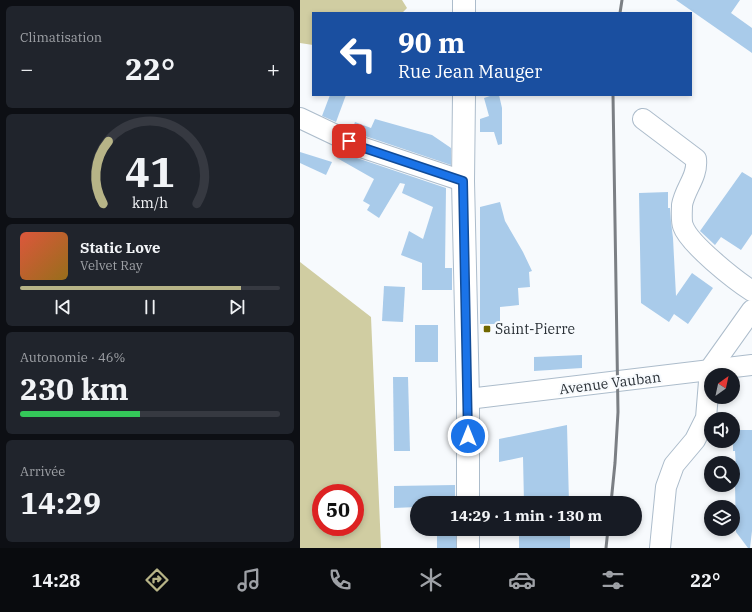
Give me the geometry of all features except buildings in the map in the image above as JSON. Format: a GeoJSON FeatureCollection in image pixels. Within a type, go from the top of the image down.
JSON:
{"type":"FeatureCollection","features":[{"type":"Feature","properties":{"kind":"main road"},"geometry":{"type":"LineString","coordinates":[[464,0],[464,12]]}},
{"type":"Feature","properties":{"kind":"main road"},"geometry":{"type":"LineString","coordinates":[[464,96],[463,181],[468,400],[468,496]]}},
{"type":"Feature","properties":{"kind":"main road"},"geometry":{"type":"LineString","coordinates":[[468,536],[468,548]]}},
{"type":"Feature","properties":{"kind":"street"},"geometry":{"type":"LineString","coordinates":[[300,118],[361,147],[463,181]]}},
{"type":"Feature","properties":{"kind":"street"},"geometry":{"type":"LineString","coordinates":[[642,119],[696,159],[697,167],[695,176],[688,187],[682,204],[683,226],[691,240],[752,291]]}},
{"type":"Feature","properties":{"kind":"street"},"geometry":{"type":"LineString","coordinates":[[711,368],[752,310]]}},
{"type":"Feature","properties":{"kind":"street","name":"Avenue Vauban"},"geometry":{"type":"LineString","coordinates":[[720,368],[752,365]]}},
{"type":"Feature","properties":{"kind":"street","name":"Avenue Vauban"},"geometry":{"type":"LineString","coordinates":[[468,400],[704,370]]}},
{"type":"Feature","properties":{"kind":"street"},"geometry":{"type":"LineString","coordinates":[[660,548],[666,486],[674,465],[695,440],[706,418],[707,404]]}},
{"type":"Feature","properties":{"kind":"shaded area"},"geometry":{"type":"Polygon","coordinates":[[[300,0],[402,0],[407,8],[403,12],[312,12],[312,45],[300,43],[300,0]]]}},
{"type":"Feature","properties":{"kind":"shaded area"},"geometry":{"type":"Polygon","coordinates":[[[300,262],[371,317],[381,548],[300,548],[300,262]]]}},
{"type":"Feature","properties":{"kind":"railway"},"geometry":{"type":"LineString","coordinates":[[620,12],[622,0]]}},
{"type":"Feature","properties":{"kind":"railway"},"geometry":{"type":"LineString","coordinates":[[612,496],[618,412],[613,96]]}},
{"type":"Feature","properties":{"kind":"railway"},"geometry":{"type":"LineString","coordinates":[[606,548],[607,536]]}},
{"type":"Feature","properties":{"kind":"place","name":"Saint-Pierre"},"geometry":{"type":"Point","coordinates":[487,329]}},
{"type":"Feature","properties":{"kind":"route"},"geometry":{"type":"LineString","coordinates":[[349,141],[361,147],[463,181],[468,436]]}}]}
